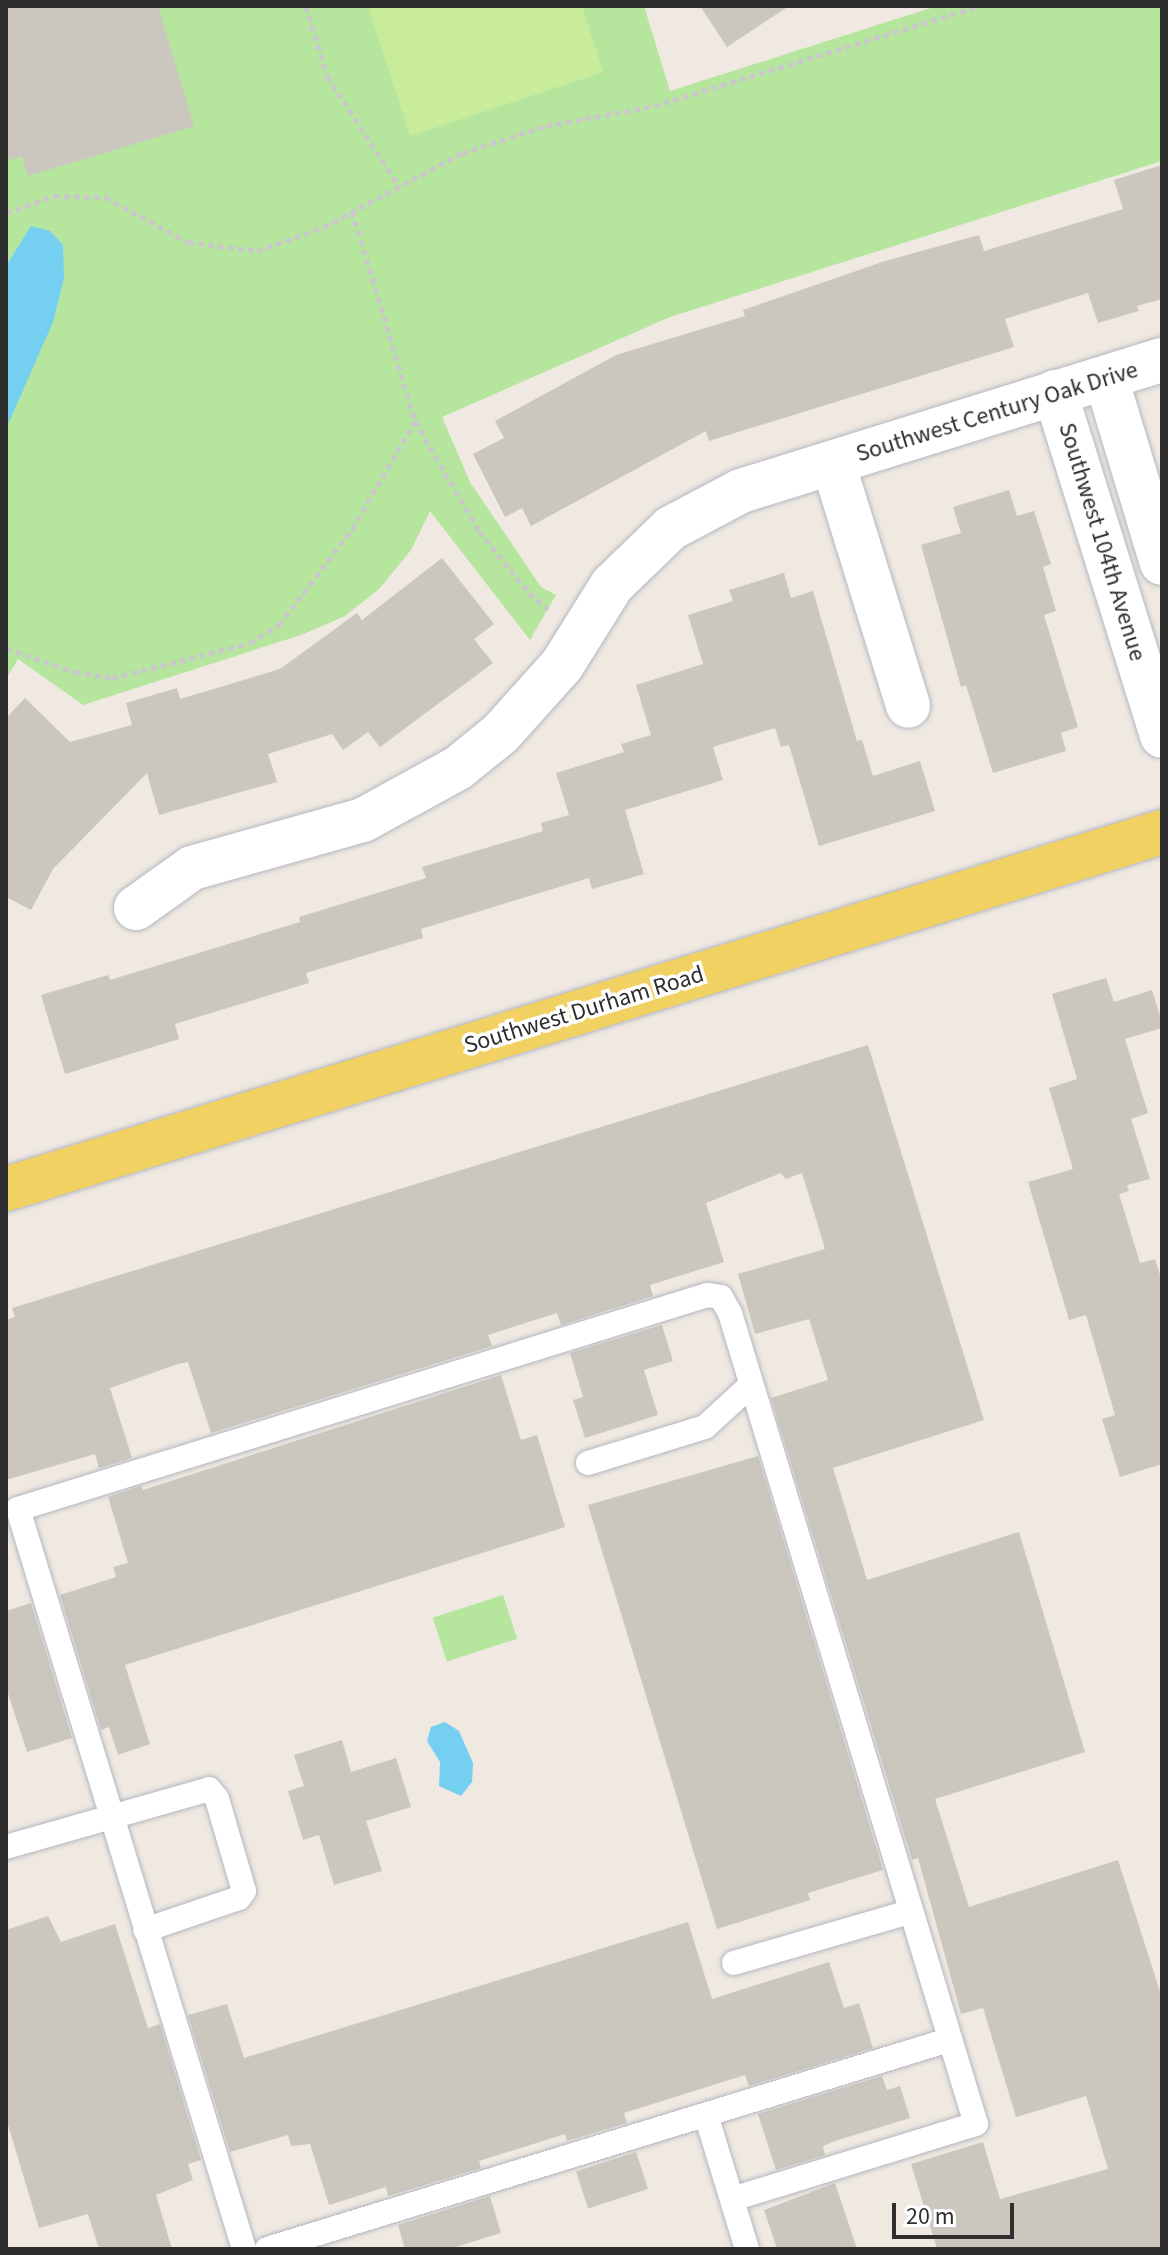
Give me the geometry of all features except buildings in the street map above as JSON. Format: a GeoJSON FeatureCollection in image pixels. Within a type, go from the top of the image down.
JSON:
{"type":"FeatureCollection","features":[{"type":"Feature","properties":{"kind":"main road","name":"Southwest Durham Road"},"geometry":{"type":"LineString","coordinates":[[6,1189],[1162,832]]}},
{"type":"Feature","properties":{"kind":"street","name":"Southwest Century Oak Drive"},"geometry":{"type":"LineString","coordinates":[[136,908],[192,868],[363,820],[458,768],[501,733],[562,665],[612,585],[671,528],[741,491],[1162,360]]}},
{"type":"Feature","properties":{"kind":"street"},"geometry":{"type":"LineString","coordinates":[[1106,378],[1162,563]]}},
{"type":"Feature","properties":{"kind":"street","name":"Southwest 104th Avenue"},"geometry":{"type":"LineString","coordinates":[[1055,392],[1162,736]]}},
{"type":"Feature","properties":{"kind":"street","name":"Southwest Century Oak Drive"},"geometry":{"type":"LineString","coordinates":[[833,463],[908,706]]}},
{"type":"Feature","properties":{"kind":"lane"},"geometry":{"type":"LineString","coordinates":[[244,2249],[18,1509],[707,1295],[721,1297],[730,1313],[976,2124],[732,2199]]}},
{"type":"Feature","properties":{"kind":"lane"},"geometry":{"type":"LineString","coordinates":[[588,1463],[705,1427],[751,1385]]}},
{"type":"Feature","properties":{"kind":"lane"},"geometry":{"type":"LineString","coordinates":[[6,1847],[109,1815],[209,1789],[217,1799],[244,1882],[239,1898],[145,1930]]}},
{"type":"Feature","properties":{"kind":"lane"},"geometry":{"type":"LineString","coordinates":[[734,1963],[910,1912]]}},
{"type":"Feature","properties":{"kind":"lane"},"geometry":{"type":"LineString","coordinates":[[267,2249],[949,2040]]}},
{"type":"Feature","properties":{"kind":"lane"},"geometry":{"type":"LineString","coordinates":[[706,2115],[747,2249]]}},
{"type":"Feature","properties":{"kind":"path"},"geometry":{"type":"LineString","coordinates":[[306,6],[327,76],[399,186]]}},
{"type":"Feature","properties":{"kind":"path"},"geometry":{"type":"LineString","coordinates":[[6,213],[54,196],[105,197],[188,242],[257,251],[352,211],[462,153],[546,126],[654,106],[979,6]]}},
{"type":"Feature","properties":{"kind":"path"},"geometry":{"type":"LineString","coordinates":[[352,211],[415,421],[479,531],[529,593],[581,635]]}},
{"type":"Feature","properties":{"kind":"path"},"geometry":{"type":"LineString","coordinates":[[6,648],[75,672],[112,678],[250,643],[279,625],[352,529],[415,421]]}},
{"type":"Feature","properties":{"kind":"green space"},"geometry":{"type":"Polygon","coordinates":[[[6,6],[644,6],[670,91],[937,6],[1162,6],[1162,161],[670,317],[442,417],[470,482],[541,587],[556,595],[530,640],[430,511],[411,550],[380,588],[345,616],[304,634],[83,705],[18,659],[6,679],[6,6]]]}},
{"type":"Feature","properties":{"kind":"green space"},"geometry":{"type":"Polygon","coordinates":[[[368,6],[582,6],[603,72],[410,136],[368,6]]]}},
{"type":"Feature","properties":{"kind":"green space"},"geometry":{"type":"Polygon","coordinates":[[[503,1595],[517,1639],[447,1662],[433,1618],[503,1595]]]}},
{"type":"Feature","properties":{"kind":"water"},"geometry":{"type":"Polygon","coordinates":[[[31,226],[50,231],[63,245],[64,278],[53,322],[6,429],[6,266],[31,226]]]}},
{"type":"Feature","properties":{"kind":"water"},"geometry":{"type":"Polygon","coordinates":[[[445,1722],[459,1731],[473,1763],[472,1782],[461,1796],[439,1786],[440,1762],[427,1741],[431,1727],[445,1722]]]}}]}
